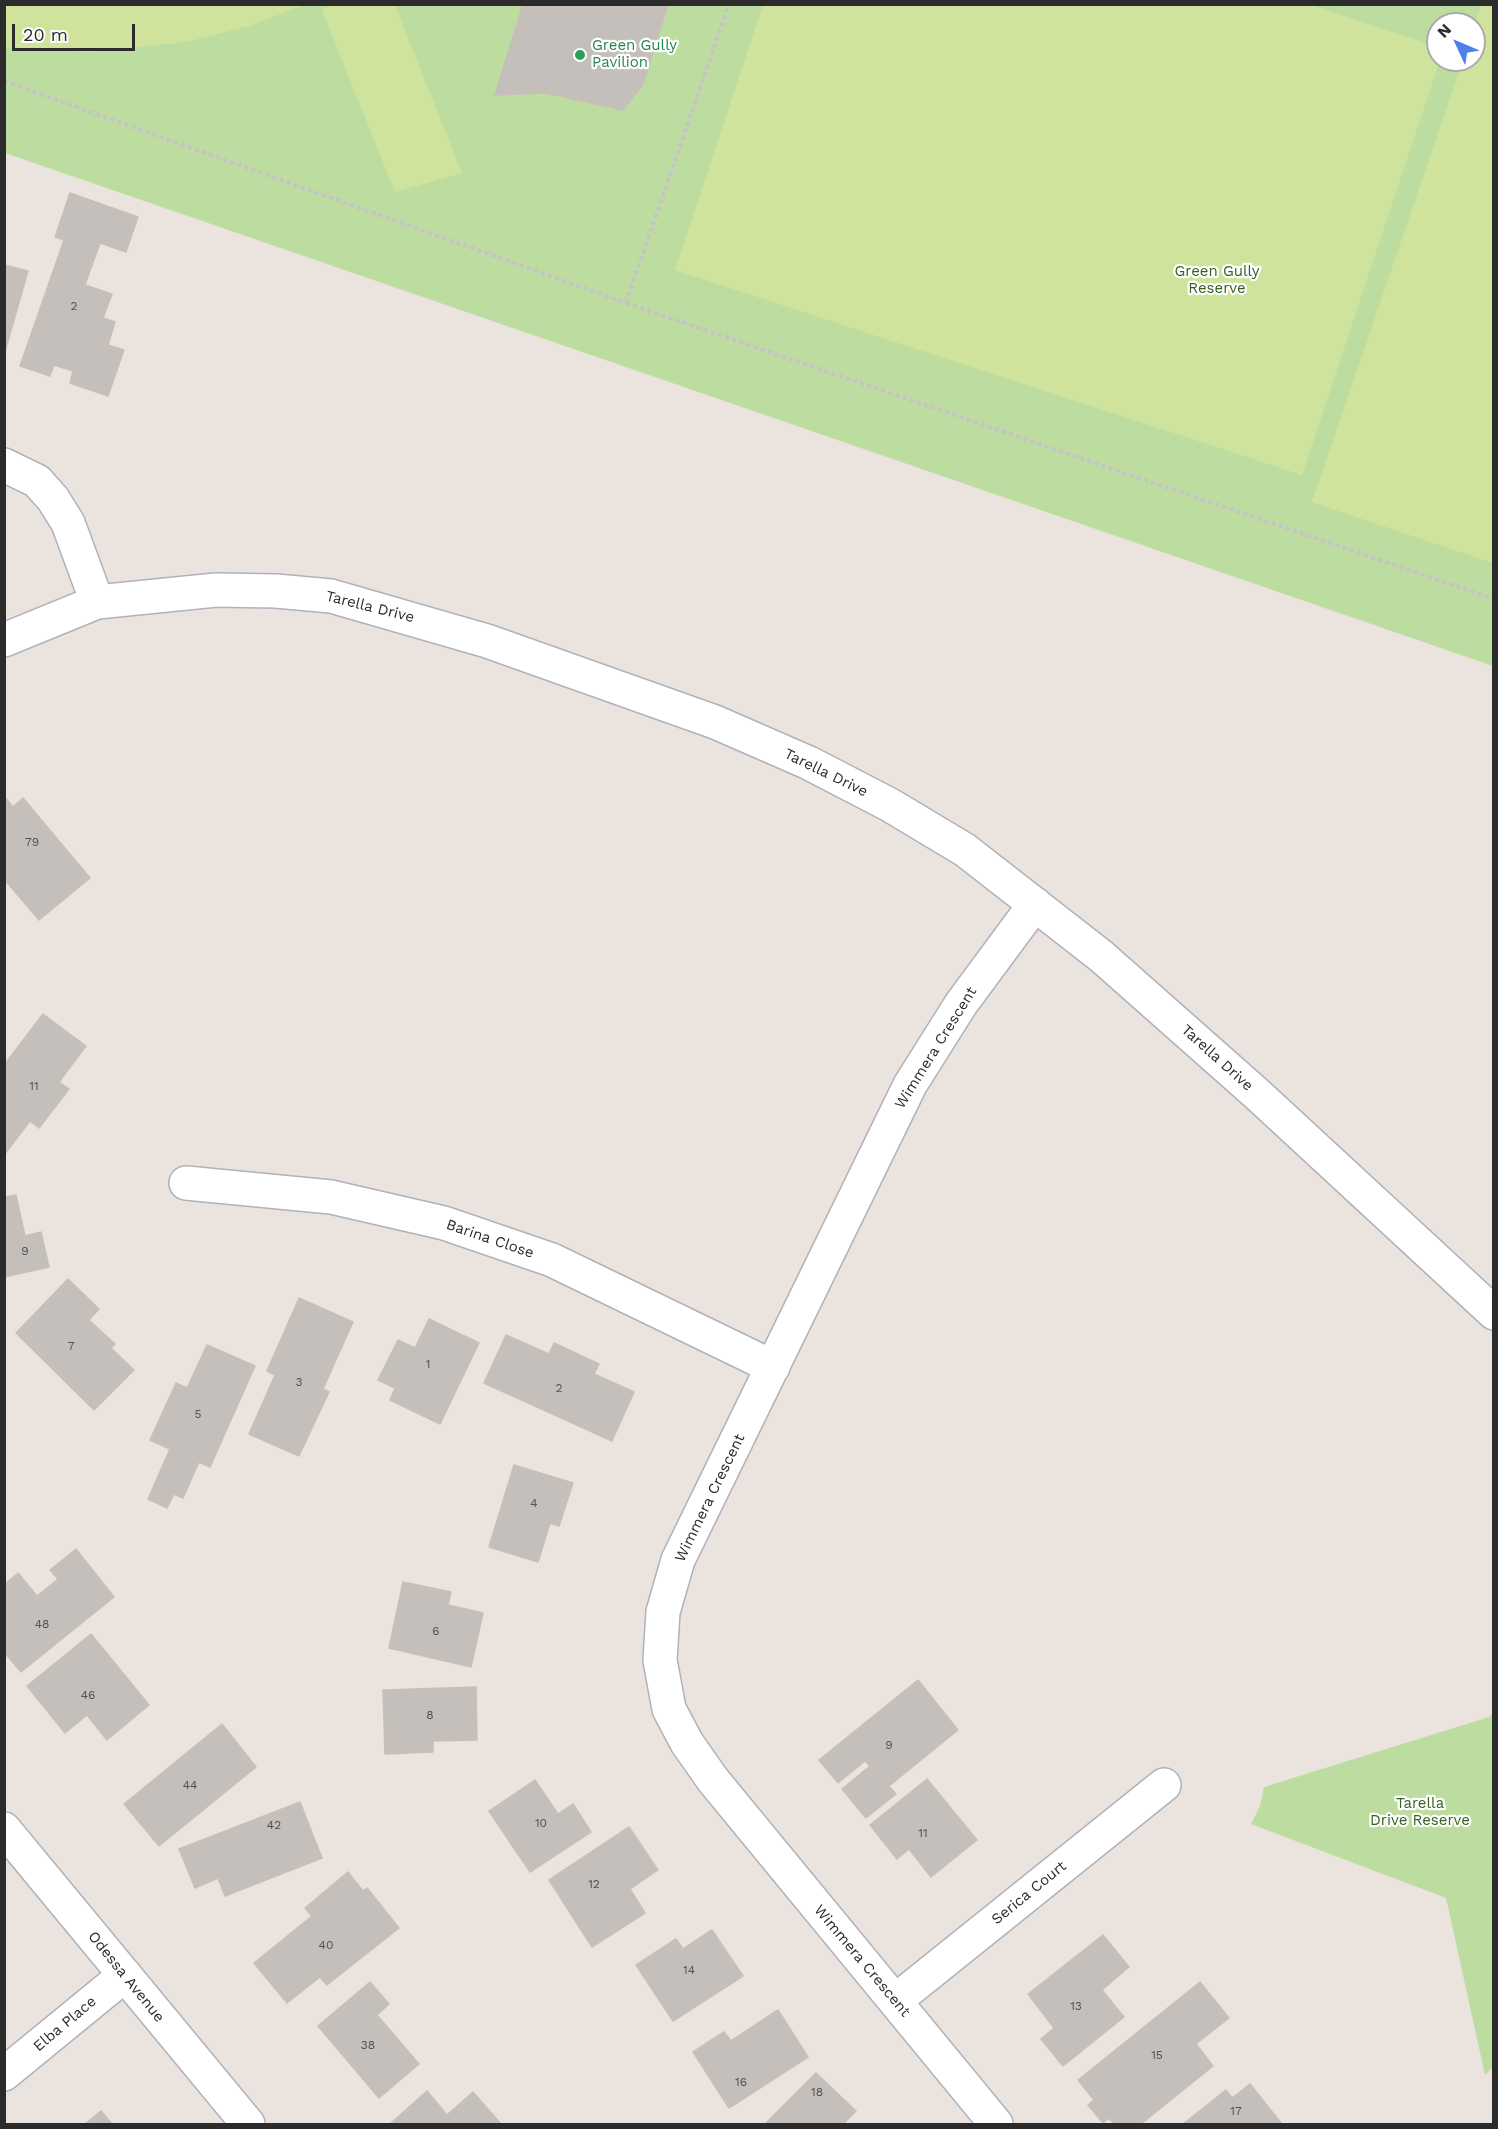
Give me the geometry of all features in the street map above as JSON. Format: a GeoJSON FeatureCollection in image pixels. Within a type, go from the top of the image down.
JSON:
{"type":"FeatureCollection","features":[{"type":"Feature","properties":{"kind":"street"},"geometry":{"type":"LineString","coordinates":[[4,465],[37,481],[53,499],[68,523],[97,602]]}},
{"type":"Feature","properties":{"kind":"street","name":"Tarella Drive"},"geometry":{"type":"LineString","coordinates":[[4,640],[97,602],[216,590],[276,591],[331,596],[487,641],[715,722],[808,763],[890,805],[965,850],[1101,956],[1257,1094],[1494,1313]]}},
{"type":"Feature","properties":{"kind":"street","name":"Wimmera Crescent"},"geometry":{"type":"LineString","coordinates":[[996,2124],[713,1780],[687,1743],[669,1709],[660,1660],[663,1612],[678,1560],[910,1084],[961,1004],[1035,904]]}},
{"type":"Feature","properties":{"kind":"street","name":"Barina Close"},"geometry":{"type":"LineString","coordinates":[[186,1183],[331,1197],[444,1223],[552,1260],[773,1367]]}},
{"type":"Feature","properties":{"kind":"street","name":"Serica Court"},"geometry":{"type":"LineString","coordinates":[[895,2001],[1164,1785]]}},
{"type":"Feature","properties":{"kind":"street","name":"Odessa Avenue"},"geometry":{"type":"LineString","coordinates":[[4,1829],[248,2124]]}},
{"type":"Feature","properties":{"kind":"street","name":"Elba Place"},"geometry":{"type":"LineString","coordinates":[[4,2074],[125,1975]]}},
{"type":"Feature","properties":{"kind":"path"},"geometry":{"type":"LineString","coordinates":[[626,303],[729,4]]}},
{"type":"Feature","properties":{"kind":"path"},"geometry":{"type":"LineString","coordinates":[[4,81],[626,303],[1494,599]]}},
{"type":"Feature","properties":{"kind":"green space"},"geometry":{"type":"Polygon","coordinates":[[[5,4],[304,5],[249,26],[186,42],[89,52],[5,47],[5,4]]]}},
{"type":"Feature","properties":{"kind":"green space","name":"Green Gully Reserve"},"geometry":{"type":"Polygon","coordinates":[[[5,5],[1493,5],[1493,666],[5,153],[5,5]]]}},
{"type":"Feature","properties":{"kind":"green space"},"geometry":{"type":"Polygon","coordinates":[[[331,5],[395,5],[462,173],[395,192],[322,10],[331,5]]]}},
{"type":"Feature","properties":{"kind":"green space"},"geometry":{"type":"Polygon","coordinates":[[[763,5],[1311,5],[1426,43],[1426,72],[1436,72],[1302,475],[675,270],[763,5]]]}},
{"type":"Feature","properties":{"kind":"green space"},"geometry":{"type":"Polygon","coordinates":[[[1481,5],[1494,5],[1493,563],[1312,502],[1459,72],[1486,72],[1486,12],[1479,12],[1481,5]]]}},
{"type":"Feature","properties":{"kind":"green space","name":"Tarella Drive Reserve"},"geometry":{"type":"Polygon","coordinates":[[[1493,1713],[1494,2066],[1485,2075],[1446,1898],[1251,1824],[1260,1806],[1264,1787],[1489,1717],[1493,1713]]]}},
{"type":"Feature","properties":{"kind":"building","name":"Green Gully Pavilion"},"geometry":{"type":"Polygon","coordinates":[[[523,4],[668,4],[643,84],[623,110],[545,93],[495,95],[523,4]]]}},
{"type":"Feature","properties":{"kind":"building"},"geometry":{"type":"Polygon","coordinates":[[[70,193],[138,217],[126,252],[100,243],[85,285],[112,294],[103,318],[115,322],[108,345],[124,350],[108,396],[70,383],[73,371],[54,365],[50,376],[20,366],[64,240],[55,237],[70,193]]]}},
{"type":"Feature","properties":{"kind":"building"},"geometry":{"type":"Polygon","coordinates":[[[4,265],[28,271],[4,355],[4,265]]]}},
{"type":"Feature","properties":{"kind":"building"},"geometry":{"type":"Polygon","coordinates":[[[4,796],[13,807],[23,798],[90,878],[39,920],[4,879],[4,796]]]}},
{"type":"Feature","properties":{"kind":"building"},"geometry":{"type":"Polygon","coordinates":[[[43,1014],[86,1046],[59,1082],[69,1089],[39,1128],[30,1121],[4,1155],[4,1065],[43,1014]]]}},
{"type":"Feature","properties":{"kind":"building"},"geometry":{"type":"Polygon","coordinates":[[[16,1195],[25,1236],[41,1232],[49,1267],[4,1277],[4,1197],[16,1195]]]}},
{"type":"Feature","properties":{"kind":"building"},"geometry":{"type":"Polygon","coordinates":[[[68,1279],[99,1309],[89,1320],[115,1344],[111,1348],[134,1370],[94,1410],[16,1333],[68,1279]]]}},
{"type":"Feature","properties":{"kind":"building"},"geometry":{"type":"Polygon","coordinates":[[[299,1298],[353,1322],[323,1389],[329,1392],[299,1456],[249,1434],[275,1375],[267,1371],[299,1298]]]}},
{"type":"Feature","properties":{"kind":"building"},"geometry":{"type":"Polygon","coordinates":[[[429,1319],[479,1343],[440,1424],[390,1400],[395,1388],[378,1380],[398,1340],[415,1348],[429,1319]]]}},
{"type":"Feature","properties":{"kind":"building"},"geometry":{"type":"Polygon","coordinates":[[[506,1335],[549,1354],[554,1343],[599,1364],[594,1374],[634,1392],[612,1441],[484,1383],[506,1335]]]}},
{"type":"Feature","properties":{"kind":"building"},"geometry":{"type":"Polygon","coordinates":[[[207,1345],[255,1366],[210,1467],[199,1462],[183,1498],[174,1494],[167,1508],[148,1499],[170,1449],[150,1440],[176,1383],[187,1388],[207,1345]]]}},
{"type":"Feature","properties":{"kind":"building"},"geometry":{"type":"Polygon","coordinates":[[[514,1465],[573,1483],[559,1526],[550,1523],[538,1562],[489,1547],[514,1465]]]}},
{"type":"Feature","properties":{"kind":"building"},"geometry":{"type":"Polygon","coordinates":[[[76,1549],[114,1597],[21,1672],[4,1652],[4,1585],[18,1573],[37,1596],[58,1579],[50,1570],[76,1549]]]}},
{"type":"Feature","properties":{"kind":"building"},"geometry":{"type":"Polygon","coordinates":[[[403,1582],[451,1592],[448,1605],[483,1613],[471,1667],[389,1648],[403,1582]]]}},
{"type":"Feature","properties":{"kind":"building"},"geometry":{"type":"Polygon","coordinates":[[[91,1634],[149,1705],[107,1740],[87,1715],[65,1733],[27,1686],[91,1634]]]}},
{"type":"Feature","properties":{"kind":"building"},"geometry":{"type":"Polygon","coordinates":[[[918,1680],[958,1730],[889,1786],[896,1794],[866,1818],[842,1789],[870,1766],[865,1761],[838,1783],[819,1760],[918,1680]]]}},
{"type":"Feature","properties":{"kind":"building"},"geometry":{"type":"Polygon","coordinates":[[[476,1687],[477,1740],[433,1741],[433,1752],[385,1754],[383,1690],[476,1687]]]}},
{"type":"Feature","properties":{"kind":"building"},"geometry":{"type":"Polygon","coordinates":[[[222,1724],[256,1767],[159,1846],[124,1804],[222,1724]]]}},
{"type":"Feature","properties":{"kind":"building"},"geometry":{"type":"Polygon","coordinates":[[[927,1779],[977,1840],[931,1877],[909,1849],[897,1859],[870,1825],[927,1779]]]}},
{"type":"Feature","properties":{"kind":"building"},"geometry":{"type":"Polygon","coordinates":[[[535,1780],[558,1814],[573,1804],[591,1832],[530,1872],[489,1811],[535,1780]]]}},
{"type":"Feature","properties":{"kind":"building"},"geometry":{"type":"Polygon","coordinates":[[[300,1802],[322,1858],[225,1896],[218,1878],[195,1888],[179,1849],[300,1802]]]}},
{"type":"Feature","properties":{"kind":"building"},"geometry":{"type":"Polygon","coordinates":[[[629,1827],[658,1870],[630,1889],[645,1913],[592,1947],[549,1880],[629,1827]]]}},
{"type":"Feature","properties":{"kind":"building"},"geometry":{"type":"Polygon","coordinates":[[[348,1872],[363,1891],[367,1888],[399,1928],[327,1985],[320,1977],[287,2003],[254,1963],[312,1916],[305,1908],[348,1872]]]}},
{"type":"Feature","properties":{"kind":"building"},"geometry":{"type":"Polygon","coordinates":[[[712,1930],[743,1976],[673,2021],[636,1965],[676,1939],[683,1949],[712,1930]]]}},
{"type":"Feature","properties":{"kind":"building"},"geometry":{"type":"Polygon","coordinates":[[[1103,1935],[1129,1967],[1102,1990],[1124,2017],[1063,2066],[1041,2039],[1054,2028],[1028,1994],[1103,1935]]]}},
{"type":"Feature","properties":{"kind":"building"},"geometry":{"type":"Polygon","coordinates":[[[370,1982],[389,2004],[377,2015],[419,2064],[379,2098],[318,2026],[370,1982]]]}},
{"type":"Feature","properties":{"kind":"building"},"geometry":{"type":"Polygon","coordinates":[[[1200,1982],[1229,2018],[1196,2044],[1213,2066],[1141,2124],[1114,2124],[1109,2118],[1103,2123],[1088,2105],[1094,2100],[1078,2080],[1200,1982]]]}},
{"type":"Feature","properties":{"kind":"building"},"geometry":{"type":"Polygon","coordinates":[[[778,2010],[808,2057],[729,2108],[693,2052],[724,2032],[731,2041],[778,2010]]]}},
{"type":"Feature","properties":{"kind":"building"},"geometry":{"type":"Polygon","coordinates":[[[816,2073],[856,2111],[843,2124],[765,2124],[816,2073]]]}},
{"type":"Feature","properties":{"kind":"building"},"geometry":{"type":"Polygon","coordinates":[[[1250,2084],[1282,2124],[1183,2124],[1226,2090],[1232,2098],[1250,2084]]]}},
{"type":"Feature","properties":{"kind":"building"},"geometry":{"type":"Polygon","coordinates":[[[427,2091],[447,2115],[473,2092],[501,2124],[390,2124],[427,2091]]]}},
{"type":"Feature","properties":{"kind":"building"},"geometry":{"type":"Polygon","coordinates":[[[101,2111],[112,2124],[85,2124],[101,2111]]]}},
{"type":"Feature","properties":{"kind":"place","name":"Green Gully Pavilion"},"geometry":{"type":"Point","coordinates":[580,55]}}]}
